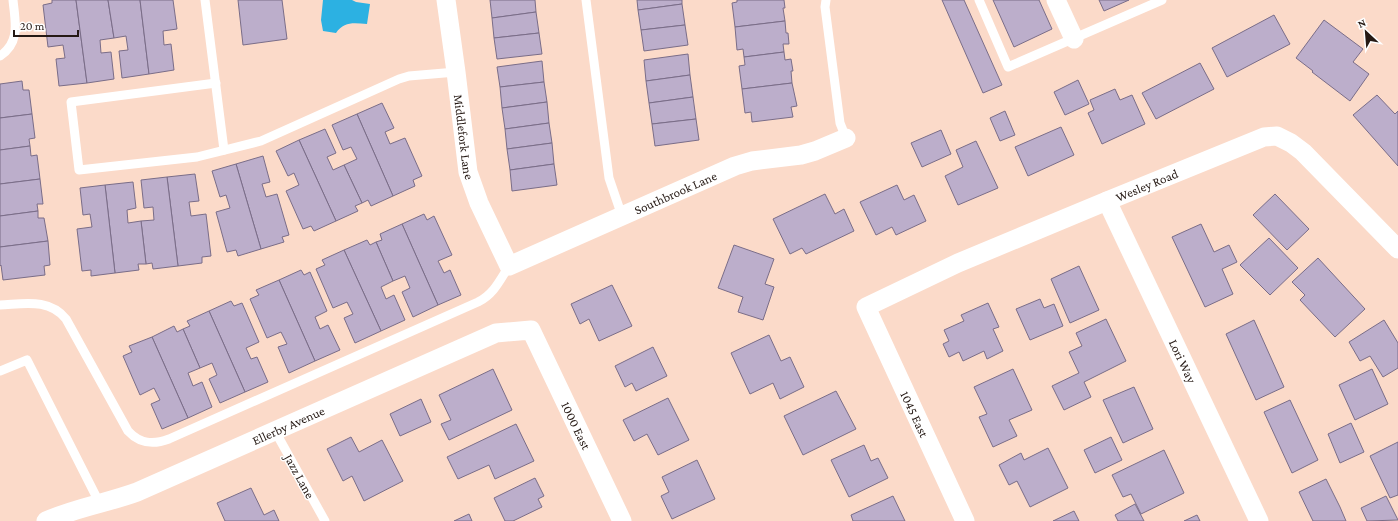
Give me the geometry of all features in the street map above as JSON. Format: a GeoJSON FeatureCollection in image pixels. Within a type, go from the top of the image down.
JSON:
{"type":"FeatureCollection","features":[{"type":"Feature","properties":{"kind":"street","name":"Middlefork Lane"},"geometry":{"type":"LineString","coordinates":[[446,0],[468,172],[479,203],[509,266]]}},
{"type":"Feature","properties":{"kind":"street"},"geometry":{"type":"LineString","coordinates":[[1056,0],[1074,39]]}},
{"type":"Feature","properties":{"kind":"street","name":"Wesley Road"},"geometry":{"type":"LineString","coordinates":[[866,307],[958,264],[1248,142],[1264,137],[1277,136],[1303,152],[1398,249]]}},
{"type":"Feature","properties":{"kind":"street","name":"Southbrook Lane"},"geometry":{"type":"LineString","coordinates":[[509,266],[539,251],[735,166],[752,161],[801,155],[815,151],[846,138]]}},
{"type":"Feature","properties":{"kind":"street","name":"Lori Way"},"geometry":{"type":"LineString","coordinates":[[1107,201],[1258,521]]}},
{"type":"Feature","properties":{"kind":"street","name":"1045 East"},"geometry":{"type":"LineString","coordinates":[[866,307],[965,521]]}},
{"type":"Feature","properties":{"kind":"street","name":"Ellerby Avenue"},"geometry":{"type":"LineString","coordinates":[[50,520],[74,510],[100,504],[137,492],[496,333],[531,330]]}},
{"type":"Feature","properties":{"kind":"street","name":"1000 East"},"geometry":{"type":"LineString","coordinates":[[531,330],[622,521]]}},
{"type":"Feature","properties":{"kind":"lane"},"geometry":{"type":"LineString","coordinates":[[0,56],[11,46],[15,35],[13,0]]}},
{"type":"Feature","properties":{"kind":"lane"},"geometry":{"type":"LineString","coordinates":[[204,0],[224,150]]}},
{"type":"Feature","properties":{"kind":"lane"},"geometry":{"type":"LineString","coordinates":[[586,0],[609,178],[622,216]]}},
{"type":"Feature","properties":{"kind":"lane"},"geometry":{"type":"LineString","coordinates":[[826,0],[840,123],[846,138]]}},
{"type":"Feature","properties":{"kind":"lane"},"geometry":{"type":"LineString","coordinates":[[979,0],[1008,67],[1162,0]]}},
{"type":"Feature","properties":{"kind":"lane"},"geometry":{"type":"LineString","coordinates":[[216,83],[71,102],[79,170],[197,157],[260,141],[399,79],[409,76],[456,72]]}},
{"type":"Feature","properties":{"kind":"lane"},"geometry":{"type":"LineString","coordinates":[[0,305],[45,305],[53,307],[60,312],[66,319],[124,426],[137,439],[143,442],[156,443],[169,439],[487,298],[509,266]]}},
{"type":"Feature","properties":{"kind":"lane"},"geometry":{"type":"LineString","coordinates":[[0,371],[27,360],[100,504]]}},
{"type":"Feature","properties":{"kind":"lane","name":"Jazz Lane"},"geometry":{"type":"LineString","coordinates":[[275,431],[325,521]]}},
{"type":"Feature","properties":{"kind":"water"},"geometry":{"type":"Polygon","coordinates":[[[323,0],[352,0],[370,4],[367,24],[354,23],[342,26],[336,33],[323,31],[321,20],[323,0]]]}},
{"type":"Feature","properties":{"kind":"building"},"geometry":{"type":"Polygon","coordinates":[[[52,0],[76,0],[87,83],[59,86],[56,59],[65,58],[63,45],[48,47],[43,5],[52,3],[52,0]]]}},
{"type":"Feature","properties":{"kind":"building"},"geometry":{"type":"Polygon","coordinates":[[[76,0],[108,0],[114,38],[100,40],[101,53],[111,52],[114,79],[87,83],[76,0]]]}},
{"type":"Feature","properties":{"kind":"building"},"geometry":{"type":"Polygon","coordinates":[[[108,0],[140,0],[149,74],[122,78],[119,51],[128,50],[126,36],[114,38],[108,0]]]}},
{"type":"Feature","properties":{"kind":"building"},"geometry":{"type":"Polygon","coordinates":[[[140,0],[173,0],[177,29],[163,31],[164,45],[171,44],[174,70],[149,74],[140,0]]]}},
{"type":"Feature","properties":{"kind":"building"},"geometry":{"type":"Polygon","coordinates":[[[238,0],[282,0],[287,39],[243,45],[238,0]]]}},
{"type":"Feature","properties":{"kind":"building"},"geometry":{"type":"Polygon","coordinates":[[[490,0],[535,0],[536,12],[492,18],[490,0]]]}},
{"type":"Feature","properties":{"kind":"building"},"geometry":{"type":"Polygon","coordinates":[[[637,0],[682,0],[682,4],[638,10],[637,0]]]}},
{"type":"Feature","properties":{"kind":"building"},"geometry":{"type":"Polygon","coordinates":[[[737,0],[784,0],[785,8],[783,8],[785,21],[735,27],[732,3],[737,2],[737,0]]]}},
{"type":"Feature","properties":{"kind":"building"},"geometry":{"type":"Polygon","coordinates":[[[942,0],[964,0],[1002,85],[983,93],[942,0]]]}},
{"type":"Feature","properties":{"kind":"building"},"geometry":{"type":"Polygon","coordinates":[[[993,0],[1039,0],[1052,29],[1014,47],[993,0]]]}},
{"type":"Feature","properties":{"kind":"building"},"geometry":{"type":"Polygon","coordinates":[[[1099,0],[1129,0],[1104,11],[1099,0]]]}},
{"type":"Feature","properties":{"kind":"building"},"geometry":{"type":"Polygon","coordinates":[[[682,4],[685,25],[641,30],[638,10],[682,4]]]}},
{"type":"Feature","properties":{"kind":"building"},"geometry":{"type":"Polygon","coordinates":[[[536,12],[539,33],[494,38],[492,18],[536,12]]]}},
{"type":"Feature","properties":{"kind":"building"},"geometry":{"type":"Polygon","coordinates":[[[1274,15],[1290,44],[1227,77],[1212,48],[1274,15]]]}},
{"type":"Feature","properties":{"kind":"building"},"geometry":{"type":"Polygon","coordinates":[[[1324,20],[1363,49],[1353,62],[1369,74],[1350,101],[1296,58],[1324,20]]]}},
{"type":"Feature","properties":{"kind":"building"},"geometry":{"type":"Polygon","coordinates":[[[785,21],[789,44],[783,44],[784,52],[744,57],[743,49],[737,50],[735,27],[785,21]]]}},
{"type":"Feature","properties":{"kind":"building"},"geometry":{"type":"Polygon","coordinates":[[[685,25],[688,45],[644,51],[641,30],[685,25]]]}},
{"type":"Feature","properties":{"kind":"building"},"geometry":{"type":"Polygon","coordinates":[[[539,33],[542,54],[497,59],[494,38],[539,33]]]}},
{"type":"Feature","properties":{"kind":"building"},"geometry":{"type":"Polygon","coordinates":[[[784,52],[785,60],[791,59],[793,71],[791,71],[792,83],[742,89],[739,66],[745,65],[744,57],[784,52]]]}},
{"type":"Feature","properties":{"kind":"building"},"geometry":{"type":"Polygon","coordinates":[[[688,54],[690,75],[646,81],[644,60],[688,54]]]}},
{"type":"Feature","properties":{"kind":"building"},"geometry":{"type":"Polygon","coordinates":[[[542,61],[544,82],[500,87],[497,67],[542,61]]]}},
{"type":"Feature","properties":{"kind":"building"},"geometry":{"type":"Polygon","coordinates":[[[1200,63],[1214,89],[1156,119],[1142,93],[1200,63]]]}},
{"type":"Feature","properties":{"kind":"building"},"geometry":{"type":"Polygon","coordinates":[[[690,75],[693,97],[649,103],[646,81],[690,75]]]}},
{"type":"Feature","properties":{"kind":"building"},"geometry":{"type":"Polygon","coordinates":[[[1078,80],[1089,104],[1065,115],[1054,92],[1078,80]]]}},
{"type":"Feature","properties":{"kind":"building"},"geometry":{"type":"Polygon","coordinates":[[[22,81],[23,90],[29,90],[32,114],[0,118],[0,84],[22,81]]]}},
{"type":"Feature","properties":{"kind":"building"},"geometry":{"type":"Polygon","coordinates":[[[544,82],[547,102],[502,108],[500,87],[544,82]]]}},
{"type":"Feature","properties":{"kind":"building"},"geometry":{"type":"Polygon","coordinates":[[[792,83],[797,106],[791,107],[793,117],[752,122],[751,112],[745,113],[742,89],[792,83]]]}},
{"type":"Feature","properties":{"kind":"building"},"geometry":{"type":"Polygon","coordinates":[[[1115,89],[1120,100],[1132,95],[1145,124],[1102,144],[1088,113],[1094,110],[1090,100],[1115,89]]]}},
{"type":"Feature","properties":{"kind":"building"},"geometry":{"type":"Polygon","coordinates":[[[1377,95],[1395,114],[1398,111],[1398,166],[1353,115],[1377,95]]]}},
{"type":"Feature","properties":{"kind":"building"},"geometry":{"type":"Polygon","coordinates":[[[693,97],[696,119],[652,124],[649,103],[693,97]]]}},
{"type":"Feature","properties":{"kind":"building"},"geometry":{"type":"Polygon","coordinates":[[[547,102],[549,123],[505,129],[502,108],[547,102]]]}},
{"type":"Feature","properties":{"kind":"building"},"geometry":{"type":"Polygon","coordinates":[[[382,103],[394,128],[385,132],[390,144],[405,138],[422,176],[413,180],[415,186],[393,196],[357,114],[382,103]]]}},
{"type":"Feature","properties":{"kind":"building"},"geometry":{"type":"Polygon","coordinates":[[[1005,111],[1015,135],[1000,141],[990,118],[1005,111]]]}},
{"type":"Feature","properties":{"kind":"building"},"geometry":{"type":"Polygon","coordinates":[[[32,114],[35,138],[29,139],[30,146],[0,150],[0,118],[32,114]]]}},
{"type":"Feature","properties":{"kind":"building"},"geometry":{"type":"Polygon","coordinates":[[[357,114],[393,196],[371,206],[368,200],[362,203],[344,165],[357,159],[351,147],[343,150],[332,125],[357,114]]]}},
{"type":"Feature","properties":{"kind":"building"},"geometry":{"type":"Polygon","coordinates":[[[696,119],[699,140],[655,146],[652,124],[696,119]]]}},
{"type":"Feature","properties":{"kind":"building"},"geometry":{"type":"Polygon","coordinates":[[[549,123],[552,143],[507,149],[505,129],[549,123]]]}},
{"type":"Feature","properties":{"kind":"building"},"geometry":{"type":"Polygon","coordinates":[[[1061,127],[1074,155],[1028,176],[1015,147],[1061,127]]]}},
{"type":"Feature","properties":{"kind":"building"},"geometry":{"type":"Polygon","coordinates":[[[325,129],[336,153],[327,157],[333,170],[344,165],[362,203],[355,206],[358,211],[336,221],[299,140],[325,129]]]}},
{"type":"Feature","properties":{"kind":"building"},"geometry":{"type":"Polygon","coordinates":[[[941,130],[951,154],[922,167],[911,143],[941,130]]]}},
{"type":"Feature","properties":{"kind":"building"},"geometry":{"type":"Polygon","coordinates":[[[299,140],[336,221],[314,231],[311,226],[303,229],[286,191],[299,185],[294,173],[288,176],[276,151],[299,140]]]}},
{"type":"Feature","properties":{"kind":"building"},"geometry":{"type":"Polygon","coordinates":[[[976,141],[998,188],[958,205],[945,176],[963,167],[956,150],[976,141]]]}},
{"type":"Feature","properties":{"kind":"building"},"geometry":{"type":"Polygon","coordinates":[[[552,143],[554,164],[510,170],[507,149],[552,143]]]}},
{"type":"Feature","properties":{"kind":"building"},"geometry":{"type":"Polygon","coordinates":[[[30,146],[31,156],[37,155],[40,179],[0,184],[0,150],[30,146]]]}},
{"type":"Feature","properties":{"kind":"building"},"geometry":{"type":"Polygon","coordinates":[[[263,156],[270,182],[262,184],[266,197],[277,194],[289,235],[282,237],[284,242],[261,249],[236,164],[263,156]]]}},
{"type":"Feature","properties":{"kind":"building"},"geometry":{"type":"Polygon","coordinates":[[[236,164],[261,249],[238,256],[236,250],[227,252],[216,212],[230,208],[226,195],[220,197],[212,171],[236,164]]]}},
{"type":"Feature","properties":{"kind":"building"},"geometry":{"type":"Polygon","coordinates":[[[554,164],[557,185],[512,191],[510,170],[554,164]]]}},
{"type":"Feature","properties":{"kind":"building"},"geometry":{"type":"Polygon","coordinates":[[[195,174],[199,201],[189,202],[191,216],[206,214],[211,256],[202,257],[202,263],[178,266],[167,177],[195,174]]]}},
{"type":"Feature","properties":{"kind":"building"},"geometry":{"type":"Polygon","coordinates":[[[167,177],[178,266],[153,269],[152,263],[146,264],[141,221],[154,220],[153,207],[144,208],[141,180],[167,177]]]}},
{"type":"Feature","properties":{"kind":"building"},"geometry":{"type":"Polygon","coordinates":[[[40,179],[43,204],[37,204],[38,211],[0,216],[0,184],[40,179]]]}},
{"type":"Feature","properties":{"kind":"building"},"geometry":{"type":"Polygon","coordinates":[[[133,182],[136,208],[127,210],[128,223],[141,221],[146,264],[138,264],[139,270],[115,273],[105,185],[133,182]]]}},
{"type":"Feature","properties":{"kind":"building"},"geometry":{"type":"Polygon","coordinates":[[[105,185],[115,273],[91,276],[91,270],[82,271],[77,229],[92,227],[90,214],[83,215],[80,188],[105,185]]]}},
{"type":"Feature","properties":{"kind":"building"},"geometry":{"type":"Polygon","coordinates":[[[897,185],[904,200],[914,195],[926,221],[896,235],[892,227],[876,235],[860,202],[897,185]]]}},
{"type":"Feature","properties":{"kind":"building"},"geometry":{"type":"Polygon","coordinates":[[[825,194],[835,214],[844,209],[854,231],[806,254],[802,248],[790,254],[773,219],[825,194]]]}},
{"type":"Feature","properties":{"kind":"building"},"geometry":{"type":"Polygon","coordinates":[[[1275,194],[1309,229],[1287,250],[1253,215],[1275,194]]]}},
{"type":"Feature","properties":{"kind":"building"},"geometry":{"type":"Polygon","coordinates":[[[38,211],[38,218],[44,218],[48,241],[0,247],[0,216],[38,211]]]}},
{"type":"Feature","properties":{"kind":"building"},"geometry":{"type":"Polygon","coordinates":[[[424,214],[427,220],[434,216],[452,255],[438,261],[444,273],[450,270],[461,295],[438,305],[402,224],[424,214]]]}},
{"type":"Feature","properties":{"kind":"building"},"geometry":{"type":"Polygon","coordinates":[[[402,224],[438,305],[413,317],[402,292],[410,288],[405,276],[393,281],[376,242],[382,240],[380,234],[402,224]]]}},
{"type":"Feature","properties":{"kind":"building"},"geometry":{"type":"Polygon","coordinates":[[[1201,224],[1214,252],[1229,245],[1237,262],[1222,269],[1233,294],[1205,307],[1172,237],[1201,224]]]}},
{"type":"Feature","properties":{"kind":"building"},"geometry":{"type":"Polygon","coordinates":[[[1269,238],[1298,268],[1270,295],[1240,265],[1269,238]]]}},
{"type":"Feature","properties":{"kind":"building"},"geometry":{"type":"Polygon","coordinates":[[[367,240],[370,245],[376,242],[393,281],[381,287],[386,299],[394,295],[405,320],[381,331],[344,250],[367,240]]]}},
{"type":"Feature","properties":{"kind":"building"},"geometry":{"type":"Polygon","coordinates":[[[48,241],[50,265],[44,266],[45,275],[3,280],[1,265],[0,266],[0,247],[48,241]]]}},
{"type":"Feature","properties":{"kind":"building"},"geometry":{"type":"Polygon","coordinates":[[[734,245],[774,259],[765,284],[774,287],[763,320],[738,312],[743,297],[718,288],[734,245]]]}},
{"type":"Feature","properties":{"kind":"building"},"geometry":{"type":"Polygon","coordinates":[[[344,250],[381,331],[355,343],[344,318],[353,314],[347,302],[333,308],[316,269],[325,265],[322,260],[344,250]]]}},
{"type":"Feature","properties":{"kind":"building"},"geometry":{"type":"Polygon","coordinates":[[[1318,258],[1365,309],[1335,337],[1300,300],[1305,295],[1292,282],[1318,258]]]}},
{"type":"Feature","properties":{"kind":"building"},"geometry":{"type":"Polygon","coordinates":[[[1079,266],[1099,310],[1070,323],[1051,279],[1079,266]]]}},
{"type":"Feature","properties":{"kind":"building"},"geometry":{"type":"Polygon","coordinates":[[[301,270],[304,275],[310,272],[327,311],[315,317],[320,329],[328,325],[340,350],[315,361],[279,280],[301,270]]]}},
{"type":"Feature","properties":{"kind":"building"},"geometry":{"type":"Polygon","coordinates":[[[279,280],[315,361],[289,373],[278,347],[287,344],[281,332],[267,338],[250,299],[259,295],[256,290],[279,280]]]}},
{"type":"Feature","properties":{"kind":"building"},"geometry":{"type":"Polygon","coordinates":[[[612,285],[632,326],[599,341],[589,319],[580,324],[571,304],[612,285]]]}},
{"type":"Feature","properties":{"kind":"building"},"geometry":{"type":"Polygon","coordinates":[[[1040,299],[1044,308],[1054,304],[1063,326],[1030,340],[1016,309],[1040,299]]]}},
{"type":"Feature","properties":{"kind":"building"},"geometry":{"type":"Polygon","coordinates":[[[231,301],[234,306],[242,303],[259,342],[246,348],[251,359],[257,357],[268,382],[245,392],[209,311],[231,301]]]}},
{"type":"Feature","properties":{"kind":"building"},"geometry":{"type":"Polygon","coordinates":[[[988,303],[999,327],[993,329],[1003,351],[987,359],[984,351],[963,361],[959,352],[949,357],[943,344],[949,341],[944,330],[964,321],[961,315],[988,303]]]}},
{"type":"Feature","properties":{"kind":"building"},"geometry":{"type":"Polygon","coordinates":[[[209,311],[245,392],[220,403],[209,379],[217,375],[212,363],[200,368],[183,329],[190,326],[187,321],[209,311]]]}},
{"type":"Feature","properties":{"kind":"building"},"geometry":{"type":"Polygon","coordinates":[[[1106,319],[1126,361],[1084,382],[1091,397],[1064,410],[1052,386],[1079,373],[1069,352],[1082,346],[1076,333],[1106,319]]]}},
{"type":"Feature","properties":{"kind":"building"},"geometry":{"type":"Polygon","coordinates":[[[1254,320],[1284,387],[1256,400],[1226,334],[1254,320]]]}},
{"type":"Feature","properties":{"kind":"building"},"geometry":{"type":"Polygon","coordinates":[[[1384,320],[1398,343],[1398,368],[1383,377],[1370,356],[1360,361],[1349,342],[1384,320]]]}},
{"type":"Feature","properties":{"kind":"building"},"geometry":{"type":"Polygon","coordinates":[[[174,326],[177,332],[183,329],[200,368],[188,373],[193,386],[202,382],[212,407],[188,418],[152,337],[174,326]]]}},
{"type":"Feature","properties":{"kind":"building"},"geometry":{"type":"Polygon","coordinates":[[[769,335],[781,361],[790,357],[804,387],[780,399],[773,383],[750,394],[731,353],[769,335]]]}},
{"type":"Feature","properties":{"kind":"building"},"geometry":{"type":"Polygon","coordinates":[[[152,337],[188,418],[162,429],[151,404],[160,400],[154,388],[140,395],[123,356],[132,352],[129,346],[152,337]]]}},
{"type":"Feature","properties":{"kind":"building"},"geometry":{"type":"Polygon","coordinates":[[[653,347],[667,376],[636,391],[632,383],[625,387],[615,366],[653,347]]]}},
{"type":"Feature","properties":{"kind":"building"},"geometry":{"type":"Polygon","coordinates":[[[493,369],[512,410],[449,440],[441,424],[451,420],[439,395],[493,369]]]}},
{"type":"Feature","properties":{"kind":"building"},"geometry":{"type":"Polygon","coordinates":[[[1013,369],[1032,410],[1009,420],[1017,436],[993,447],[979,417],[987,414],[974,387],[1013,369]]]}},
{"type":"Feature","properties":{"kind":"building"},"geometry":{"type":"Polygon","coordinates":[[[1372,369],[1388,404],[1355,420],[1339,385],[1372,369]]]}},
{"type":"Feature","properties":{"kind":"building"},"geometry":{"type":"Polygon","coordinates":[[[1134,387],[1153,429],[1123,443],[1103,400],[1134,387]]]}},
{"type":"Feature","properties":{"kind":"building"},"geometry":{"type":"Polygon","coordinates":[[[836,391],[856,429],[803,455],[784,416],[836,391]]]}},
{"type":"Feature","properties":{"kind":"building"},"geometry":{"type":"Polygon","coordinates":[[[668,398],[689,440],[658,455],[647,434],[634,441],[623,420],[668,398]]]}},
{"type":"Feature","properties":{"kind":"building"},"geometry":{"type":"Polygon","coordinates":[[[421,399],[431,422],[400,436],[390,414],[421,399]]]}},
{"type":"Feature","properties":{"kind":"building"},"geometry":{"type":"Polygon","coordinates":[[[1290,400],[1318,460],[1292,473],[1264,412],[1290,400]]]}},
{"type":"Feature","properties":{"kind":"building"},"geometry":{"type":"Polygon","coordinates":[[[1351,423],[1364,452],[1340,463],[1328,434],[1351,423]]]}},
{"type":"Feature","properties":{"kind":"building"},"geometry":{"type":"Polygon","coordinates":[[[516,424],[534,461],[495,479],[489,465],[458,479],[447,457],[516,424]]]}},
{"type":"Feature","properties":{"kind":"building"},"geometry":{"type":"Polygon","coordinates":[[[351,437],[359,452],[382,440],[403,481],[364,501],[352,476],[343,481],[327,449],[351,437]]]}},
{"type":"Feature","properties":{"kind":"building"},"geometry":{"type":"Polygon","coordinates":[[[1111,437],[1122,460],[1095,473],[1084,450],[1111,437]]]}},
{"type":"Feature","properties":{"kind":"building"},"geometry":{"type":"Polygon","coordinates":[[[1398,442],[1398,495],[1390,498],[1370,456],[1398,442]]]}},
{"type":"Feature","properties":{"kind":"building"},"geometry":{"type":"Polygon","coordinates":[[[864,445],[871,461],[878,458],[888,478],[849,497],[831,460],[864,445]]]}},
{"type":"Feature","properties":{"kind":"building"},"geometry":{"type":"Polygon","coordinates":[[[1048,448],[1068,488],[1030,507],[1017,481],[1009,485],[999,465],[1021,453],[1024,460],[1048,448]]]}},
{"type":"Feature","properties":{"kind":"building"},"geometry":{"type":"Polygon","coordinates":[[[1164,450],[1184,493],[1141,514],[1131,494],[1123,497],[1112,475],[1164,450]]]}},
{"type":"Feature","properties":{"kind":"building"},"geometry":{"type":"Polygon","coordinates":[[[697,460],[715,499],[672,519],[661,496],[669,492],[662,477],[697,460]]]}},
{"type":"Feature","properties":{"kind":"building"},"geometry":{"type":"Polygon","coordinates":[[[535,478],[544,496],[538,499],[542,507],[513,521],[505,521],[494,498],[535,478]]]}},
{"type":"Feature","properties":{"kind":"building"},"geometry":{"type":"Polygon","coordinates":[[[1326,479],[1346,521],[1313,521],[1299,492],[1326,479]]]}},
{"type":"Feature","properties":{"kind":"building"},"geometry":{"type":"Polygon","coordinates":[[[251,488],[264,515],[274,510],[279,521],[225,521],[217,503],[251,488]]]}},
{"type":"Feature","properties":{"kind":"building"},"geometry":{"type":"Polygon","coordinates":[[[893,496],[905,521],[853,521],[851,515],[893,496]]]}},
{"type":"Feature","properties":{"kind":"building"},"geometry":{"type":"Polygon","coordinates":[[[1386,496],[1398,520],[1367,521],[1361,508],[1386,496]]]}},
{"type":"Feature","properties":{"kind":"building"},"geometry":{"type":"Polygon","coordinates":[[[1135,504],[1144,521],[1118,521],[1115,515],[1135,504]]]}},
{"type":"Feature","properties":{"kind":"building"},"geometry":{"type":"Polygon","coordinates":[[[1074,511],[1079,521],[1053,521],[1074,511]]]}},
{"type":"Feature","properties":{"kind":"building"},"geometry":{"type":"Polygon","coordinates":[[[469,514],[472,521],[454,521],[469,514]]]}},
{"type":"Feature","properties":{"kind":"building"},"geometry":{"type":"Polygon","coordinates":[[[1197,515],[1200,521],[1184,521],[1197,515]]]}}]}
